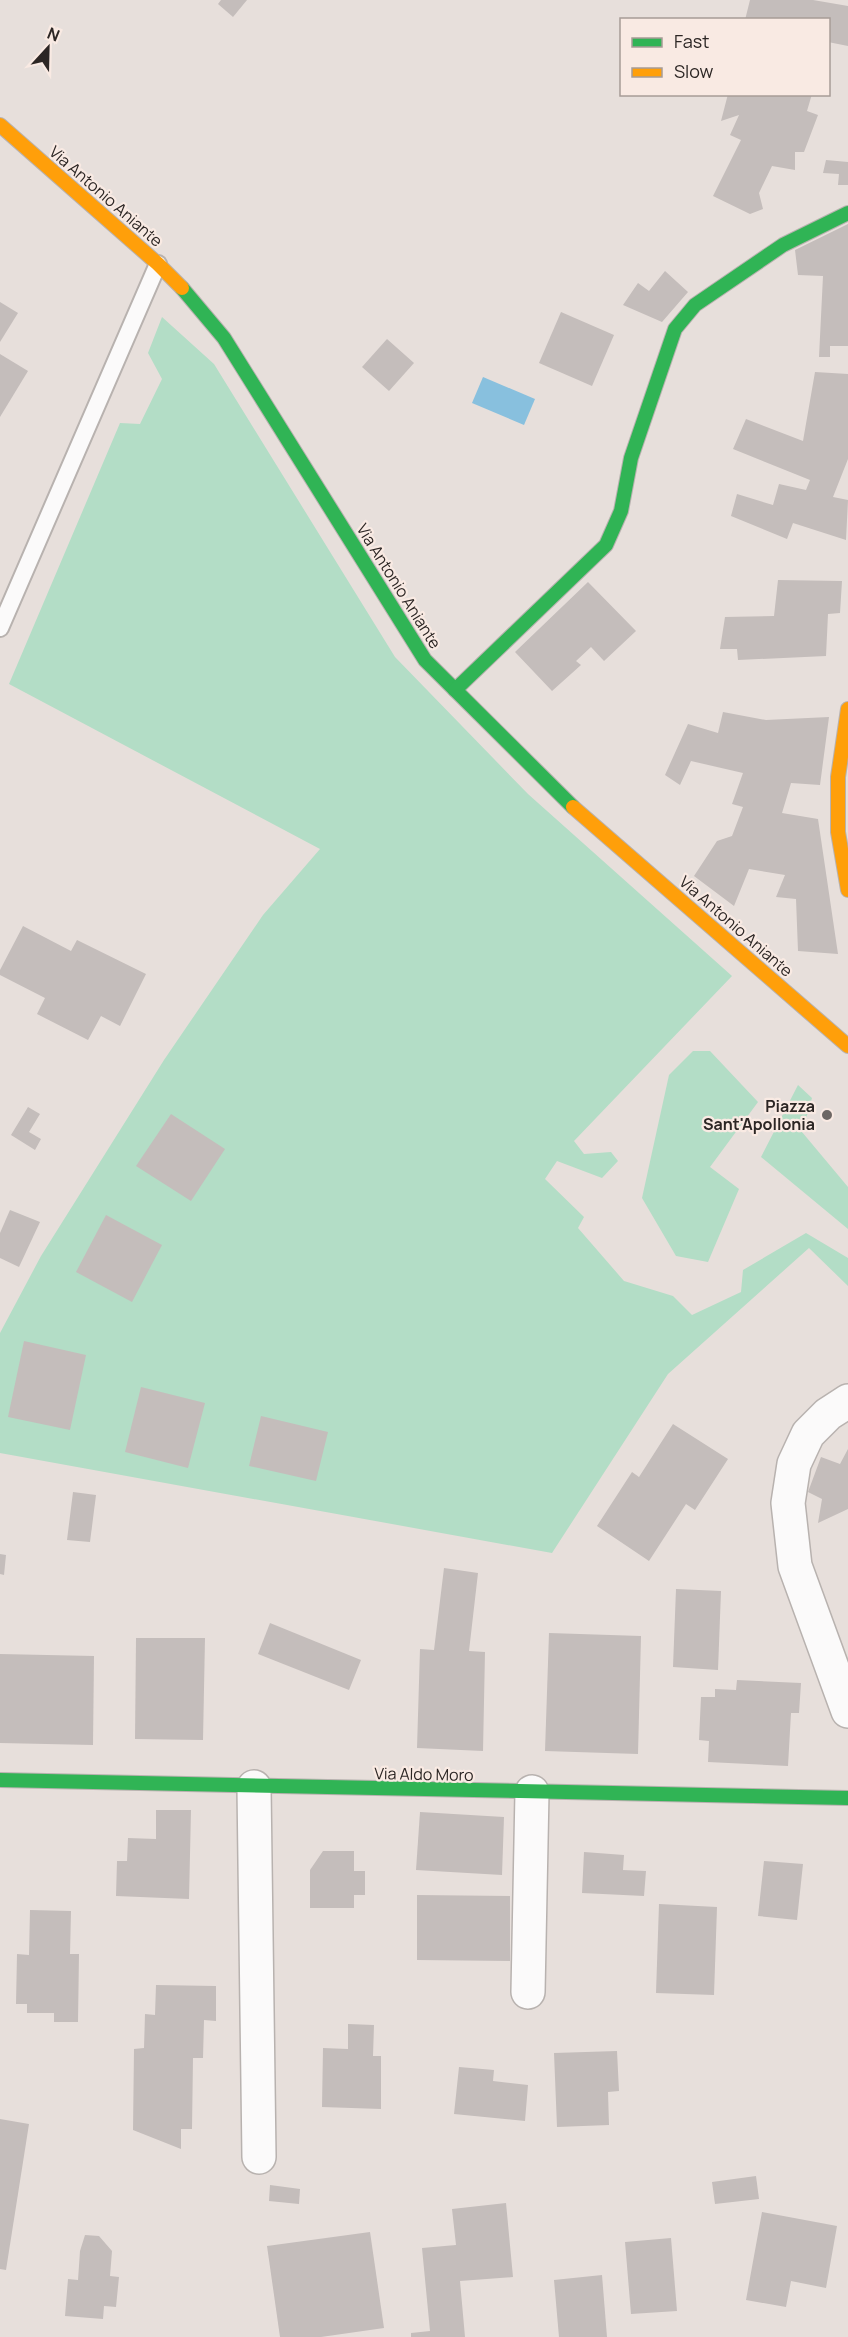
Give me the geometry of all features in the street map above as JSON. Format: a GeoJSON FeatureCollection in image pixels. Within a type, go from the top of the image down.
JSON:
{"type":"FeatureCollection","features":[{"type":"Feature","properties":{"kind":"street","name":"Via Antonio Aniante"},"geometry":{"type":"LineString","coordinates":[[0,125],[158,264],[189,295],[224,338],[426,660],[555,791],[848,1045]]}},
{"type":"Feature","properties":{"kind":"street"},"geometry":{"type":"LineString","coordinates":[[455,690],[606,545],[621,511],[631,458],[675,329],[695,305],[783,245],[848,213]]}},
{"type":"Feature","properties":{"kind":"street"},"geometry":{"type":"LineString","coordinates":[[848,709],[838,777],[838,832],[848,890]]}},
{"type":"Feature","properties":{"kind":"street"},"geometry":{"type":"LineString","coordinates":[[848,1401],[828,1414],[808,1434],[794,1464],[788,1503],[795,1566],[848,1711]]}},
{"type":"Feature","properties":{"kind":"street","name":"Via Aldo Moro"},"geometry":{"type":"LineString","coordinates":[[0,1780],[848,1798]]}},
{"type":"Feature","properties":{"kind":"street"},"geometry":{"type":"LineString","coordinates":[[254,1787],[260,2157]]}},
{"type":"Feature","properties":{"kind":"street"},"geometry":{"type":"LineString","coordinates":[[528,1992],[532,1792]]}},
{"type":"Feature","properties":{"kind":"lane"},"geometry":{"type":"LineString","coordinates":[[0,628],[158,264]]}},
{"type":"Feature","properties":{"kind":"green space"},"geometry":{"type":"Polygon","coordinates":[[[162,317],[214,364],[395,657],[528,794],[732,976],[574,1141],[584,1154],[611,1152],[618,1161],[602,1178],[557,1161],[545,1179],[584,1217],[578,1228],[624,1281],[673,1296],[692,1315],[741,1292],[743,1270],[806,1233],[848,1258],[848,1286],[809,1248],[668,1374],[552,1553],[0,1453],[0,1333],[41,1256],[164,1060],[263,915],[320,849],[9,684],[120,423],[140,424],[162,379],[148,353],[162,317]]]}},
{"type":"Feature","properties":{"kind":"green space"},"geometry":{"type":"Polygon","coordinates":[[[693,1051],[710,1051],[758,1102],[710,1167],[739,1189],[708,1262],[676,1256],[642,1198],[669,1075],[693,1051]]]}},
{"type":"Feature","properties":{"kind":"green space"},"geometry":{"type":"Polygon","coordinates":[[[798,1085],[812,1098],[802,1132],[848,1187],[848,1229],[761,1157],[798,1085]]]}},
{"type":"Feature","properties":{"kind":"water"},"geometry":{"type":"Polygon","coordinates":[[[483,377],[535,399],[524,425],[472,403],[483,377]]]}},
{"type":"Feature","properties":{"kind":"building"},"geometry":{"type":"Polygon","coordinates":[[[221,0],[247,0],[233,17],[218,4],[221,0]]]}},
{"type":"Feature","properties":{"kind":"building"},"geometry":{"type":"Polygon","coordinates":[[[750,0],[813,0],[848,6],[848,46],[830,42],[830,18],[746,18],[750,0]]]}},
{"type":"Feature","properties":{"kind":"building"},"geometry":{"type":"Polygon","coordinates":[[[727,96],[811,96],[807,111],[818,115],[804,152],[795,152],[795,170],[772,166],[759,193],[763,209],[750,214],[713,196],[741,140],[730,135],[739,115],[721,121],[727,96]]]}},
{"type":"Feature","properties":{"kind":"building"},"geometry":{"type":"Polygon","coordinates":[[[826,160],[848,162],[848,185],[838,185],[839,174],[823,173],[826,160]]]}},
{"type":"Feature","properties":{"kind":"building"},"geometry":{"type":"Polygon","coordinates":[[[848,224],[848,346],[830,346],[830,357],[819,357],[823,276],[798,275],[795,250],[848,224]]]}},
{"type":"Feature","properties":{"kind":"building"},"geometry":{"type":"Polygon","coordinates":[[[665,271],[688,292],[662,322],[623,305],[638,283],[649,291],[665,271]]]}},
{"type":"Feature","properties":{"kind":"building"},"geometry":{"type":"Polygon","coordinates":[[[0,302],[18,313],[0,342],[0,302]]]}},
{"type":"Feature","properties":{"kind":"building"},"geometry":{"type":"Polygon","coordinates":[[[561,312],[614,335],[592,386],[539,363],[561,312]]]}},
{"type":"Feature","properties":{"kind":"building"},"geometry":{"type":"Polygon","coordinates":[[[387,339],[414,363],[389,391],[362,367],[387,339]]]}},
{"type":"Feature","properties":{"kind":"building"},"geometry":{"type":"Polygon","coordinates":[[[0,354],[28,371],[0,417],[0,354]]]}},
{"type":"Feature","properties":{"kind":"building"},"geometry":{"type":"Polygon","coordinates":[[[815,372],[848,374],[848,459],[833,497],[848,500],[846,540],[793,523],[787,539],[731,516],[737,494],[773,505],[779,484],[806,490],[810,480],[733,449],[746,419],[803,441],[815,372]]]}},
{"type":"Feature","properties":{"kind":"building"},"geometry":{"type":"Polygon","coordinates":[[[778,580],[842,581],[840,613],[828,614],[826,656],[738,660],[737,649],[720,649],[725,617],[774,616],[778,580]]]}},
{"type":"Feature","properties":{"kind":"building"},"geometry":{"type":"Polygon","coordinates":[[[588,582],[636,631],[604,661],[591,647],[576,661],[581,665],[552,691],[515,652],[588,582]]]}},
{"type":"Feature","properties":{"kind":"building"},"geometry":{"type":"Polygon","coordinates":[[[723,712],[766,720],[829,717],[820,785],[791,783],[782,813],[818,819],[838,954],[798,951],[796,899],[776,897],[785,875],[749,869],[734,906],[694,876],[717,841],[732,836],[743,807],[732,804],[743,773],[691,761],[680,785],[665,775],[688,724],[718,733],[723,712]]]}},
{"type":"Feature","properties":{"kind":"building"},"geometry":{"type":"Polygon","coordinates":[[[23,926],[71,951],[77,940],[146,974],[120,1026],[101,1016],[88,1040],[37,1014],[45,998],[0,975],[0,970],[23,926]]]}},
{"type":"Feature","properties":{"kind":"building"},"geometry":{"type":"Polygon","coordinates":[[[28,1107],[40,1114],[29,1132],[41,1139],[35,1150],[11,1135],[28,1107]]]}},
{"type":"Feature","properties":{"kind":"building"},"geometry":{"type":"Polygon","coordinates":[[[171,1114],[225,1149],[191,1201],[136,1166],[171,1114]]]}},
{"type":"Feature","properties":{"kind":"building"},"geometry":{"type":"Polygon","coordinates":[[[10,1210],[40,1222],[19,1267],[0,1258],[0,1233],[10,1210]]]}},
{"type":"Feature","properties":{"kind":"building"},"geometry":{"type":"Polygon","coordinates":[[[106,1215],[162,1245],[132,1302],[76,1272],[106,1215]]]}},
{"type":"Feature","properties":{"kind":"building"},"geometry":{"type":"Polygon","coordinates":[[[24,1341],[86,1355],[70,1430],[8,1417],[24,1341]]]}},
{"type":"Feature","properties":{"kind":"building"},"geometry":{"type":"Polygon","coordinates":[[[141,1387],[205,1403],[188,1468],[125,1452],[141,1387]]]}},
{"type":"Feature","properties":{"kind":"building"},"geometry":{"type":"Polygon","coordinates":[[[261,1416],[328,1432],[316,1481],[249,1466],[261,1416]]]}},
{"type":"Feature","properties":{"kind":"building"},"geometry":{"type":"Polygon","coordinates":[[[673,1424],[728,1459],[695,1510],[686,1504],[649,1561],[597,1526],[632,1472],[639,1477],[673,1424]]]}},
{"type":"Feature","properties":{"kind":"building"},"geometry":{"type":"Polygon","coordinates":[[[848,1449],[848,1509],[818,1523],[822,1499],[808,1492],[821,1457],[840,1464],[848,1449]]]}},
{"type":"Feature","properties":{"kind":"building"},"geometry":{"type":"Polygon","coordinates":[[[73,1492],[96,1495],[90,1542],[67,1540],[73,1492]]]}},
{"type":"Feature","properties":{"kind":"building"},"geometry":{"type":"Polygon","coordinates":[[[0,1554],[6,1555],[4,1575],[0,1574],[0,1554]]]}},
{"type":"Feature","properties":{"kind":"building"},"geometry":{"type":"Polygon","coordinates":[[[444,1568],[478,1573],[469,1651],[485,1652],[483,1751],[417,1748],[420,1649],[434,1650],[444,1568]]]}},
{"type":"Feature","properties":{"kind":"building"},"geometry":{"type":"Polygon","coordinates":[[[676,1589],[721,1591],[718,1670],[673,1667],[676,1589]]]}},
{"type":"Feature","properties":{"kind":"building"},"geometry":{"type":"Polygon","coordinates":[[[270,1623],[361,1660],[349,1690],[258,1654],[270,1623]]]}},
{"type":"Feature","properties":{"kind":"building"},"geometry":{"type":"Polygon","coordinates":[[[549,1633],[641,1636],[638,1754],[545,1751],[549,1633]]]}},
{"type":"Feature","properties":{"kind":"building"},"geometry":{"type":"Polygon","coordinates":[[[136,1638],[205,1638],[203,1740],[135,1739],[136,1638]]]}},
{"type":"Feature","properties":{"kind":"building"},"geometry":{"type":"Polygon","coordinates":[[[0,1654],[94,1656],[93,1745],[0,1743],[0,1654]]]}},
{"type":"Feature","properties":{"kind":"building"},"geometry":{"type":"Polygon","coordinates":[[[737,1680],[801,1683],[799,1713],[791,1713],[788,1766],[708,1762],[709,1741],[699,1740],[701,1697],[715,1697],[715,1689],[736,1690],[737,1680]]]}},
{"type":"Feature","properties":{"kind":"building"},"geometry":{"type":"Polygon","coordinates":[[[156,1810],[191,1810],[189,1899],[116,1896],[117,1861],[127,1861],[128,1838],[156,1839],[156,1810]]]}},
{"type":"Feature","properties":{"kind":"building"},"geometry":{"type":"Polygon","coordinates":[[[420,1812],[504,1817],[502,1875],[416,1870],[420,1812]]]}},
{"type":"Feature","properties":{"kind":"building"},"geometry":{"type":"Polygon","coordinates":[[[323,1851],[354,1851],[354,1871],[365,1871],[365,1895],[354,1895],[354,1908],[310,1908],[310,1870],[323,1851]]]}},
{"type":"Feature","properties":{"kind":"building"},"geometry":{"type":"Polygon","coordinates":[[[584,1852],[624,1855],[623,1870],[646,1871],[644,1896],[582,1893],[584,1852]]]}},
{"type":"Feature","properties":{"kind":"building"},"geometry":{"type":"Polygon","coordinates":[[[764,1861],[803,1864],[797,1920],[758,1916],[764,1861]]]}},
{"type":"Feature","properties":{"kind":"building"},"geometry":{"type":"Polygon","coordinates":[[[417,1895],[510,1896],[510,1961],[417,1960],[417,1895]]]}},
{"type":"Feature","properties":{"kind":"building"},"geometry":{"type":"Polygon","coordinates":[[[659,1904],[717,1907],[714,1995],[656,1993],[659,1904]]]}},
{"type":"Feature","properties":{"kind":"building"},"geometry":{"type":"Polygon","coordinates":[[[30,1910],[71,1911],[70,1954],[79,1954],[78,2022],[54,2022],[54,2013],[27,2013],[27,2004],[16,2004],[17,1954],[29,1955],[30,1910]]]}},
{"type":"Feature","properties":{"kind":"building"},"geometry":{"type":"Polygon","coordinates":[[[156,1985],[216,1986],[216,2021],[204,2020],[203,2058],[193,2058],[192,2129],[181,2129],[181,2149],[133,2130],[134,2049],[144,2048],[145,2014],[155,2015],[156,1985]]]}},
{"type":"Feature","properties":{"kind":"building"},"geometry":{"type":"Polygon","coordinates":[[[348,2024],[374,2025],[373,2056],[381,2056],[381,2109],[322,2107],[323,2048],[348,2049],[348,2024]]]}},
{"type":"Feature","properties":{"kind":"building"},"geometry":{"type":"Polygon","coordinates":[[[617,2051],[619,2091],[608,2092],[609,2125],[557,2127],[554,2053],[617,2051]]]}},
{"type":"Feature","properties":{"kind":"building"},"geometry":{"type":"Polygon","coordinates":[[[459,2067],[494,2070],[493,2081],[528,2085],[525,2121],[454,2114],[459,2067]]]}},
{"type":"Feature","properties":{"kind":"building"},"geometry":{"type":"Polygon","coordinates":[[[0,2119],[29,2124],[6,2270],[0,2269],[0,2119]]]}},
{"type":"Feature","properties":{"kind":"building"},"geometry":{"type":"Polygon","coordinates":[[[756,2176],[759,2199],[715,2204],[712,2182],[756,2176]]]}},
{"type":"Feature","properties":{"kind":"building"},"geometry":{"type":"Polygon","coordinates":[[[270,2185],[300,2189],[299,2204],[269,2201],[270,2185]]]}},
{"type":"Feature","properties":{"kind":"building"},"geometry":{"type":"Polygon","coordinates":[[[506,2203],[513,2277],[460,2281],[465,2337],[411,2337],[411,2333],[430,2331],[422,2248],[456,2245],[452,2209],[506,2203]]]}},
{"type":"Feature","properties":{"kind":"building"},"geometry":{"type":"Polygon","coordinates":[[[762,2212],[837,2226],[826,2288],[791,2281],[786,2307],[746,2300],[762,2212]]]}},
{"type":"Feature","properties":{"kind":"building"},"geometry":{"type":"Polygon","coordinates":[[[370,2232],[384,2328],[321,2337],[280,2337],[267,2246],[370,2232]]]}},
{"type":"Feature","properties":{"kind":"building"},"geometry":{"type":"Polygon","coordinates":[[[85,2235],[99,2236],[112,2251],[110,2276],[119,2277],[116,2307],[104,2306],[103,2319],[65,2316],[68,2279],[78,2280],[80,2251],[85,2235]]]}},
{"type":"Feature","properties":{"kind":"building"},"geometry":{"type":"Polygon","coordinates":[[[671,2238],[677,2311],[631,2314],[625,2242],[671,2238]]]}},
{"type":"Feature","properties":{"kind":"building"},"geometry":{"type":"Polygon","coordinates":[[[602,2275],[607,2337],[559,2337],[554,2280],[602,2275]]]}},
{"type":"Feature","properties":{"kind":"traffic: fast"},"geometry":{"type":"LineString","coordinates":[[455,690],[606,545],[621,511],[631,458],[675,329],[695,305],[783,245],[848,213]]}},
{"type":"Feature","properties":{"kind":"traffic: fast"},"geometry":{"type":"LineString","coordinates":[[182,288],[224,338],[425,660],[573,807]]}},
{"type":"Feature","properties":{"kind":"traffic: fast"},"geometry":{"type":"LineString","coordinates":[[0,1780],[848,1798]]}},
{"type":"Feature","properties":{"kind":"traffic: slow"},"geometry":{"type":"LineString","coordinates":[[0,125],[158,264],[182,288]]}},
{"type":"Feature","properties":{"kind":"traffic: slow"},"geometry":{"type":"LineString","coordinates":[[848,709],[838,777],[838,832],[848,890]]}},
{"type":"Feature","properties":{"kind":"traffic: slow"},"geometry":{"type":"LineString","coordinates":[[573,807],[848,1046]]}},
{"type":"Feature","properties":{"kind":"place","name":"Piazza Sant'Apollonia"},"geometry":{"type":"Point","coordinates":[827,1115]}}]}
